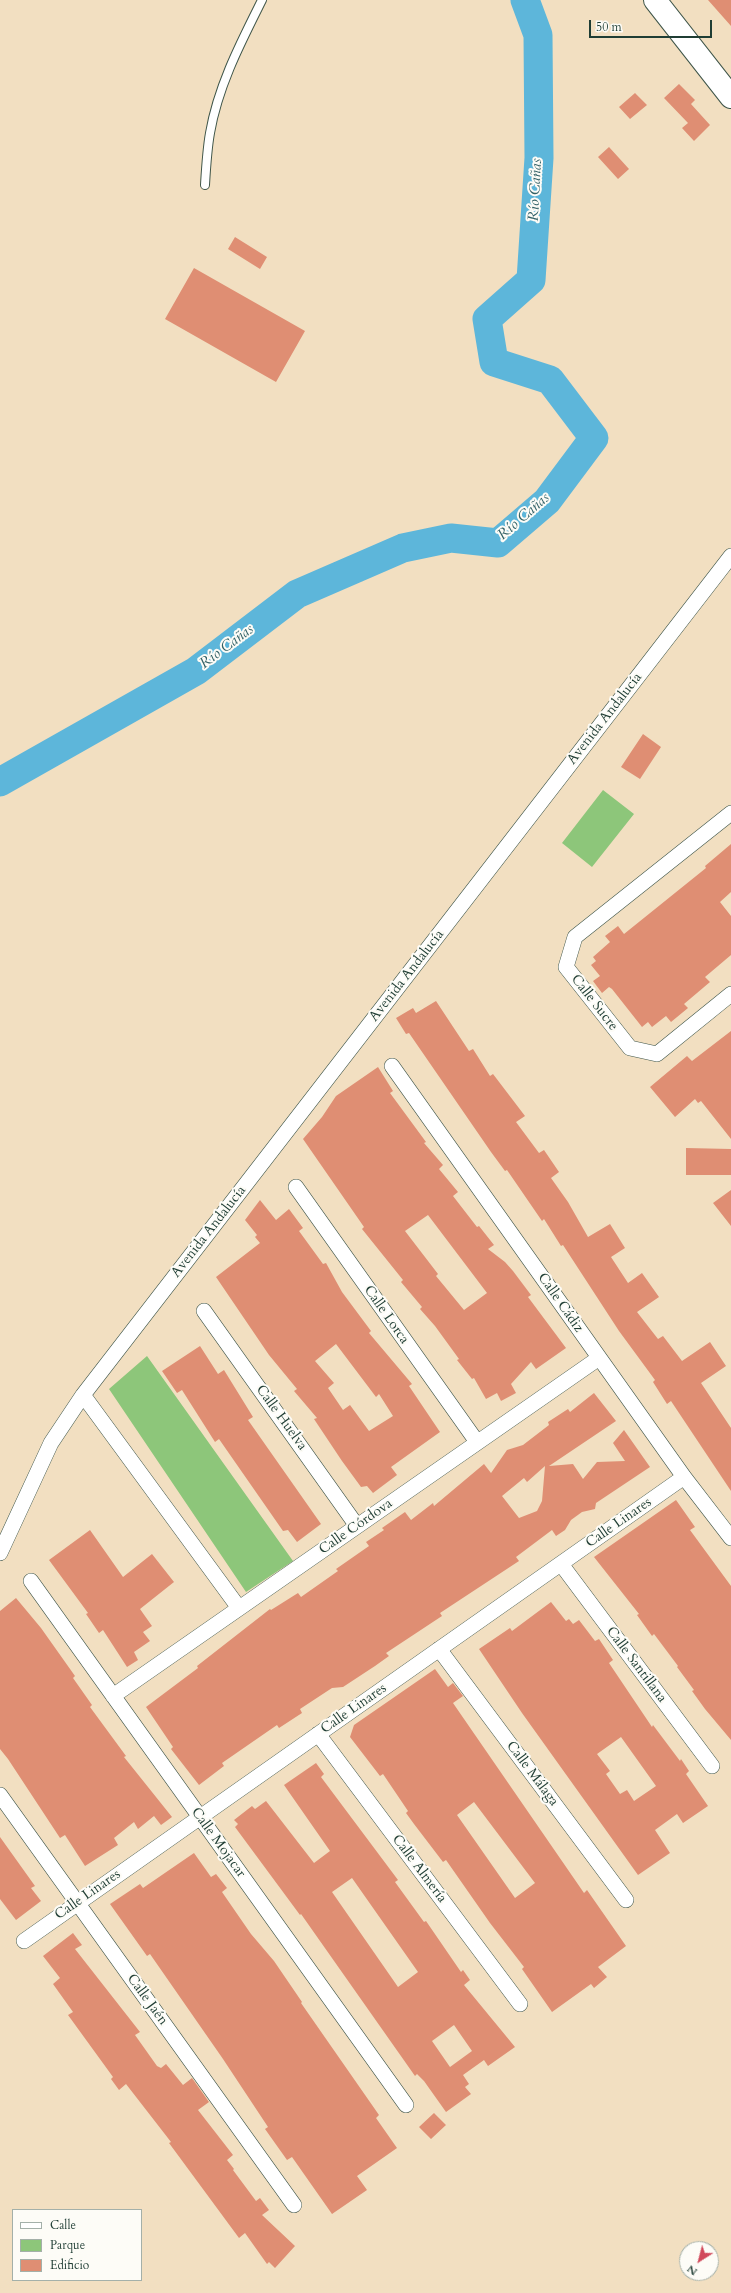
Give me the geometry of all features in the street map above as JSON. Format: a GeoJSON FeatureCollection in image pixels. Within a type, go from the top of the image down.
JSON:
{"type":"FeatureCollection","features":[{"type":"Feature","properties":{"kind":"main road"},"geometry":{"type":"LineString","coordinates":[[655,0],[731,96]]}},
{"type":"Feature","properties":{"kind":"street","name":"Avenida Andalucía"},"geometry":{"type":"LineString","coordinates":[[0,1553],[51,1443],[83,1396],[731,556]]}},
{"type":"Feature","properties":{"kind":"street","name":"Calle Sucre"},"geometry":{"type":"LineString","coordinates":[[731,813],[575,937],[566,967],[630,1048],[657,1054],[731,994]]}},
{"type":"Feature","properties":{"kind":"street","name":"Calle Cádiz"},"geometry":{"type":"LineString","coordinates":[[392,1066],[598,1358],[684,1477],[731,1538]]}},
{"type":"Feature","properties":{"kind":"street","name":"Calle Lorca"},"geometry":{"type":"LineString","coordinates":[[296,1187],[477,1442]]}},
{"type":"Feature","properties":{"kind":"street","name":"Calle Huelva"},"geometry":{"type":"LineString","coordinates":[[204,1311],[358,1526]]}},
{"type":"Feature","properties":{"kind":"street","name":"Calle Córdova"},"geometry":{"type":"LineString","coordinates":[[113,1696],[598,1358]]}},
{"type":"Feature","properties":{"kind":"street"},"geometry":{"type":"LineString","coordinates":[[83,1396],[239,1608]]}},
{"type":"Feature","properties":{"kind":"street","name":"Calle Linares"},"geometry":{"type":"LineString","coordinates":[[24,1941],[684,1477]]}},
{"type":"Feature","properties":{"kind":"street","name":"Calle Santillana"},"geometry":{"type":"LineString","coordinates":[[561,1564],[712,1766]]}},
{"type":"Feature","properties":{"kind":"street","name":"Calle Mojacar"},"geometry":{"type":"LineString","coordinates":[[31,1581],[406,2104]]}},
{"type":"Feature","properties":{"kind":"street","name":"Calle Málaga"},"geometry":{"type":"LineString","coordinates":[[439,1649],[626,1900]]}},
{"type":"Feature","properties":{"kind":"street","name":"Calle Almería"},"geometry":{"type":"LineString","coordinates":[[318,1734],[520,2004]]}},
{"type":"Feature","properties":{"kind":"street","name":"Calle Jaén"},"geometry":{"type":"LineString","coordinates":[[0,1795],[294,2205]]}},
{"type":"Feature","properties":{"kind":"lane"},"geometry":{"type":"LineString","coordinates":[[205,185],[210,133],[219,98],[229,70],[262,0]]}},
{"type":"Feature","properties":{"kind":"green space"},"geometry":{"type":"Polygon","coordinates":[[[603,790],[634,814],[592,867],[562,843],[603,790]]]}},
{"type":"Feature","properties":{"kind":"green space"},"geometry":{"type":"Polygon","coordinates":[[[147,1356],[293,1561],[246,1592],[109,1389],[147,1356]]]}},
{"type":"Feature","properties":{"kind":"building"},"geometry":{"type":"Polygon","coordinates":[[[708,0],[731,0],[731,26],[708,0]]]}},
{"type":"Feature","properties":{"kind":"building"},"geometry":{"type":"Polygon","coordinates":[[[679,84],[695,100],[691,104],[710,125],[694,141],[682,128],[688,123],[664,98],[679,84]]]}},
{"type":"Feature","properties":{"kind":"building"},"geometry":{"type":"Polygon","coordinates":[[[635,93],[647,105],[630,119],[619,107],[635,93]]]}},
{"type":"Feature","properties":{"kind":"building"},"geometry":{"type":"Polygon","coordinates":[[[609,147],[629,169],[618,179],[598,157],[609,147]]]}},
{"type":"Feature","properties":{"kind":"building"},"geometry":{"type":"Polygon","coordinates":[[[235,237],[267,257],[260,269],[228,249],[235,237]]]}},
{"type":"Feature","properties":{"kind":"building"},"geometry":{"type":"Polygon","coordinates":[[[194,268],[305,331],[276,382],[165,319],[194,268]]]}},
{"type":"Feature","properties":{"kind":"building"},"geometry":{"type":"Polygon","coordinates":[[[643,734],[661,747],[640,779],[621,767],[643,734]]]}},
{"type":"Feature","properties":{"kind":"building"},"geometry":{"type":"Polygon","coordinates":[[[731,844],[731,892],[720,902],[731,916],[731,955],[705,977],[710,982],[684,1004],[688,1008],[671,1022],[666,1016],[652,1027],[648,1022],[642,1027],[612,989],[609,987],[602,993],[593,981],[600,976],[591,965],[596,961],[593,957],[610,942],[605,936],[618,926],[624,934],[706,868],[705,866],[731,844]]]}},
{"type":"Feature","properties":{"kind":"building"},"geometry":{"type":"Polygon","coordinates":[[[436,1001],[469,1051],[473,1049],[490,1076],[493,1074],[525,1116],[516,1122],[539,1153],[544,1150],[559,1172],[551,1178],[568,1202],[588,1237],[610,1224],[625,1248],[611,1257],[628,1283],[642,1273],[659,1297],[637,1312],[658,1339],[663,1336],[682,1361],[710,1342],[726,1366],[701,1383],[731,1428],[731,1491],[671,1401],[667,1404],[653,1382],[655,1380],[619,1331],[563,1245],[561,1246],[544,1219],[542,1221],[507,1170],[505,1171],[491,1152],[409,1033],[406,1034],[396,1018],[413,1008],[416,1013],[436,1001]]]}},
{"type":"Feature","properties":{"kind":"building"},"geometry":{"type":"Polygon","coordinates":[[[731,1031],[731,1139],[701,1101],[698,1103],[695,1099],[675,1117],[650,1087],[687,1056],[692,1061],[731,1031]]]}},
{"type":"Feature","properties":{"kind":"building"},"geometry":{"type":"Polygon","coordinates":[[[378,1067],[393,1091],[390,1093],[426,1142],[424,1143],[443,1165],[439,1169],[458,1192],[453,1196],[477,1227],[479,1226],[494,1245],[488,1249],[505,1262],[513,1271],[531,1295],[528,1297],[566,1348],[536,1369],[531,1362],[511,1384],[516,1393],[501,1401],[497,1393],[486,1399],[474,1378],[472,1379],[457,1360],[459,1359],[435,1326],[420,1309],[422,1307],[401,1282],[403,1280],[362,1229],[364,1227],[303,1139],[322,1117],[336,1096],[378,1067]],[[428,1215],[405,1231],[438,1274],[436,1276],[464,1310],[487,1293],[428,1215]]]}},
{"type":"Feature","properties":{"kind":"building"},"geometry":{"type":"Polygon","coordinates":[[[686,1148],[731,1149],[731,1175],[686,1175],[686,1148]]]}},
{"type":"Feature","properties":{"kind":"building"},"geometry":{"type":"Polygon","coordinates":[[[731,1190],[731,1226],[713,1203],[731,1190]]]}},
{"type":"Feature","properties":{"kind":"building"},"geometry":{"type":"Polygon","coordinates":[[[260,1200],[276,1220],[289,1209],[303,1228],[299,1231],[323,1264],[326,1263],[342,1292],[371,1331],[369,1333],[412,1384],[409,1386],[440,1432],[391,1467],[397,1475],[373,1493],[367,1486],[361,1487],[342,1461],[314,1419],[317,1418],[294,1391],[297,1389],[269,1355],[216,1277],[260,1243],[255,1237],[257,1235],[245,1220],[260,1200]],[[336,1344],[315,1361],[334,1383],[328,1388],[343,1410],[350,1405],[369,1431],[393,1416],[379,1394],[376,1397],[336,1344]]]}},
{"type":"Feature","properties":{"kind":"building"},"geometry":{"type":"Polygon","coordinates":[[[200,1346],[218,1374],[224,1370],[253,1417],[248,1420],[321,1524],[297,1542],[288,1530],[283,1531],[219,1439],[215,1442],[182,1390],[177,1393],[162,1371],[200,1346]]]}},
{"type":"Feature","properties":{"kind":"building"},"geometry":{"type":"Polygon","coordinates":[[[594,1393],[616,1421],[549,1466],[573,1464],[583,1479],[597,1462],[625,1461],[613,1443],[624,1430],[650,1467],[596,1503],[595,1509],[582,1512],[571,1520],[565,1530],[556,1536],[552,1530],[516,1557],[519,1561],[440,1613],[442,1616],[386,1653],[389,1656],[343,1687],[332,1688],[300,1709],[302,1713],[279,1728],[277,1725],[222,1763],[224,1766],[199,1785],[171,1749],[173,1747],[146,1707],[198,1668],[197,1666],[270,1609],[271,1610],[298,1593],[301,1597],[338,1571],[336,1569],[369,1546],[366,1542],[384,1530],[382,1528],[405,1512],[411,1520],[433,1503],[434,1506],[484,1464],[491,1473],[507,1450],[523,1445],[549,1425],[548,1422],[568,1409],[570,1412],[594,1393]],[[545,1466],[527,1482],[524,1478],[502,1496],[519,1518],[537,1511],[542,1501],[545,1466]]]}},
{"type":"Feature","properties":{"kind":"building"},"geometry":{"type":"Polygon","coordinates":[[[676,1500],[695,1527],[690,1530],[731,1586],[731,1740],[705,1709],[692,1691],[694,1690],[677,1667],[678,1666],[654,1634],[652,1636],[637,1615],[639,1614],[594,1557],[676,1500]]]}},
{"type":"Feature","properties":{"kind":"building"},"geometry":{"type":"Polygon","coordinates":[[[90,1530],[123,1577],[152,1554],[174,1582],[140,1609],[152,1626],[143,1632],[150,1641],[134,1652],[138,1660],[127,1667],[103,1630],[99,1633],[86,1614],[88,1613],[49,1560],[90,1530]]]}},
{"type":"Feature","properties":{"kind":"building"},"geometry":{"type":"Polygon","coordinates":[[[16,1598],[41,1628],[75,1676],[73,1678],[92,1705],[90,1707],[126,1756],[124,1757],[172,1817],[161,1825],[154,1816],[138,1829],[134,1822],[114,1838],[118,1845],[85,1866],[65,1835],[60,1838],[0,1749],[0,1611],[16,1598]]]}},
{"type":"Feature","properties":{"kind":"building"},"geometry":{"type":"Polygon","coordinates":[[[551,1602],[566,1621],[569,1619],[573,1624],[579,1620],[595,1641],[599,1639],[613,1660],[609,1663],[652,1727],[653,1725],[680,1761],[681,1759],[689,1771],[686,1774],[708,1806],[683,1823],[677,1814],[655,1830],[670,1853],[638,1875],[522,1713],[479,1649],[510,1628],[512,1631],[551,1602]],[[621,1737],[597,1754],[610,1771],[606,1774],[620,1794],[627,1790],[634,1801],[656,1786],[621,1737]]]}},
{"type":"Feature","properties":{"kind":"building"},"geometry":{"type":"Polygon","coordinates":[[[435,1669],[448,1687],[453,1683],[463,1696],[453,1703],[584,1893],[587,1890],[626,1946],[598,1967],[607,1977],[594,1988],[591,1984],[552,2012],[522,1969],[524,1967],[490,1923],[446,1860],[443,1862],[406,1813],[408,1811],[383,1774],[380,1776],[350,1737],[354,1725],[435,1669]],[[474,1802],[457,1815],[515,1898],[535,1883],[474,1802]]]}},
{"type":"Feature","properties":{"kind":"building"},"geometry":{"type":"Polygon","coordinates":[[[316,1763],[324,1774],[321,1777],[398,1880],[395,1882],[424,1922],[426,1921],[461,1972],[463,1970],[470,1980],[464,1985],[515,2047],[488,2066],[484,2060],[463,2075],[469,2084],[465,2087],[471,2094],[446,2112],[424,2081],[417,2074],[415,2076],[301,1914],[300,1915],[235,1827],[238,1824],[234,1820],[252,1806],[255,1809],[266,1801],[314,1863],[330,1851],[284,1785],[316,1763]],[[352,1878],[332,1892],[398,1987],[418,1972],[352,1878]],[[454,2025],[432,2041],[450,2067],[472,2051],[454,2025]]]}},
{"type":"Feature","properties":{"kind":"building"},"geometry":{"type":"Polygon","coordinates":[[[0,1837],[35,1886],[31,1888],[41,1901],[16,1920],[0,1899],[0,1837]]]}},
{"type":"Feature","properties":{"kind":"building"},"geometry":{"type":"Polygon","coordinates":[[[194,1853],[211,1877],[216,1874],[227,1888],[222,1892],[251,1934],[274,1961],[302,2002],[301,2003],[379,2115],[376,2118],[397,2148],[357,2176],[367,2190],[332,2214],[292,2157],[287,2160],[265,2129],[268,2127],[223,2059],[150,1954],[147,1956],[110,1904],[140,1884],[143,1888],[194,1853]]]}},
{"type":"Feature","properties":{"kind":"building"},"geometry":{"type":"Polygon","coordinates":[[[73,1933],[82,1945],[75,1949],[140,2032],[135,2035],[157,2066],[161,2068],[166,2064],[183,2085],[192,2078],[209,2102],[198,2110],[233,2155],[227,2160],[256,2201],[260,2198],[269,2210],[262,2215],[295,2246],[275,2268],[269,2262],[267,2264],[245,2233],[239,2238],[169,2143],[171,2142],[126,2084],[119,2090],[111,2079],[113,2077],[68,2015],[73,2012],[53,1984],[60,1978],[43,1956],[73,1933]]]}},
{"type":"Feature","properties":{"kind":"building"},"geometry":{"type":"Polygon","coordinates":[[[434,2113],[446,2125],[431,2139],[419,2127],[434,2113]]]}},
{"type":"Feature","properties":{"kind":"waterway","name":"Río Cañas"},"geometry":{"type":"LineString","coordinates":[[0,782],[196,671],[297,594],[403,548],[451,538],[498,543],[547,501],[594,438],[550,380],[494,362],[487,319],[531,280],[539,158],[538,35],[525,0]]}}]}
